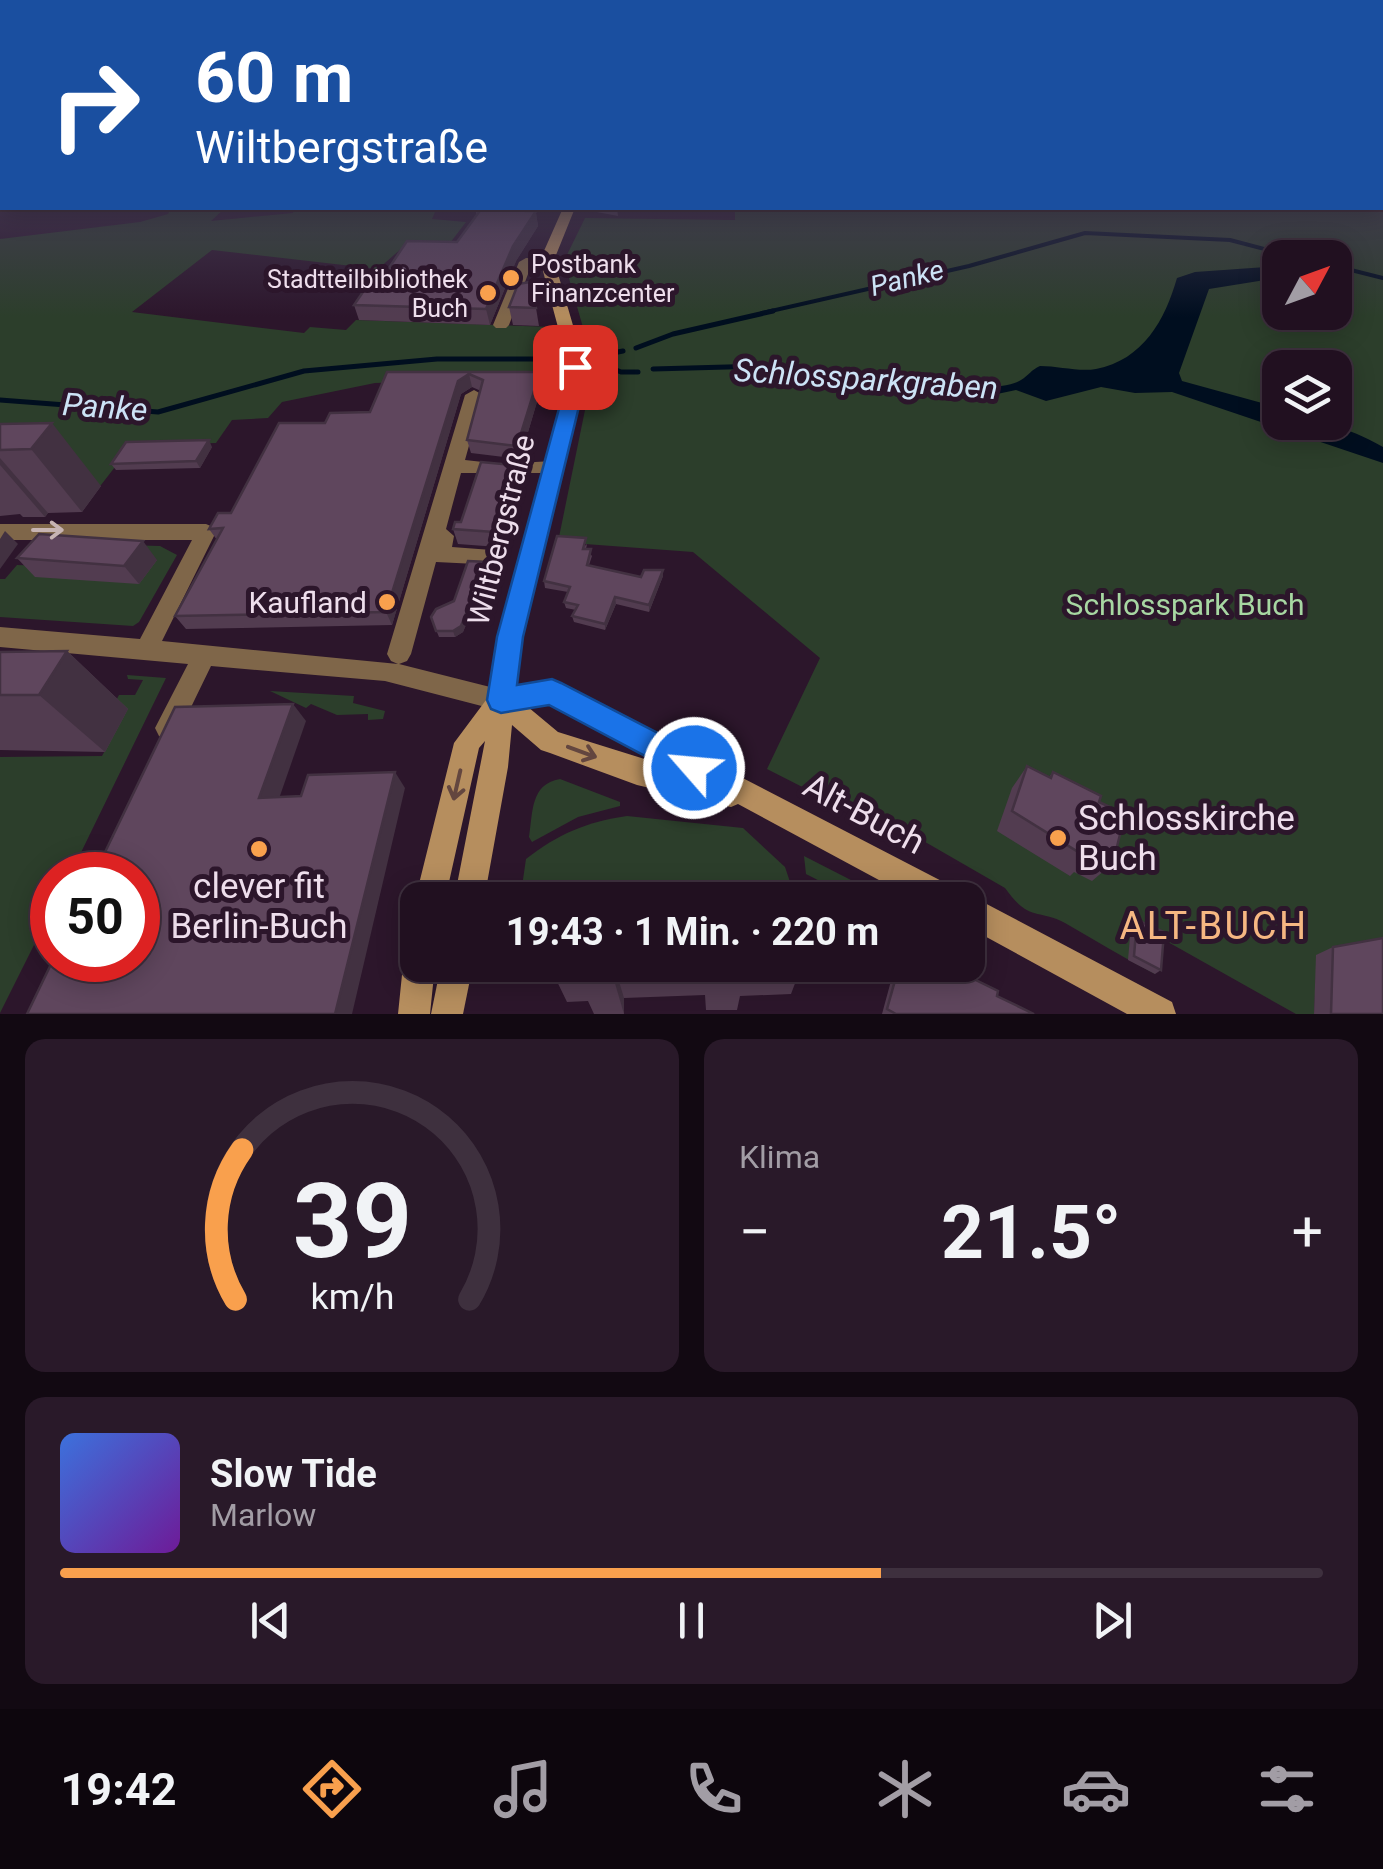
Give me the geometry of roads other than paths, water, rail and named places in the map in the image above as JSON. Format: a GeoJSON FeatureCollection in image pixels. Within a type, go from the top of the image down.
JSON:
{"type":"FeatureCollection","features":[{"type":"Feature","properties":{"kind":"main road","name":"Wiltbergstraße"},"geometry":{"type":"LineString","coordinates":[[473,882],[495,767],[501,700],[517,606],[574,390],[575,367],[548,263],[562,222]]}},
{"type":"Feature","properties":{"kind":"main road","name":"Alt-Buch"},"geometry":{"type":"LineString","coordinates":[[501,700],[552,692],[912,882]]}},
{"type":"Feature","properties":{"kind":"main road","name":"Wiltbergstraße"},"geometry":{"type":"LineString","coordinates":[[434,882],[467,743],[501,700]]}},
{"type":"Feature","properties":{"kind":"main road","name":"Alt-Buch"},"geometry":{"type":"LineString","coordinates":[[501,700],[550,741],[662,779],[747,796]]}},
{"type":"Feature","properties":{"kind":"main road"},"geometry":{"type":"LineString","coordinates":[[985,920],[1160,1014]]}},
{"type":"Feature","properties":{"kind":"main road"},"geometry":{"type":"LineString","coordinates":[[414,1014],[417,982]]}},
{"type":"Feature","properties":{"kind":"main road"},"geometry":{"type":"LineString","coordinates":[[447,1014],[454,982]]}},
{"type":"Feature","properties":{"kind":"street"},"geometry":{"type":"LineString","coordinates":[[501,325],[526,262],[548,263]]}},
{"type":"Feature","properties":{"kind":"street"},"geometry":{"type":"LineString","coordinates":[[399,654],[474,395]]}},
{"type":"Feature","properties":{"kind":"street"},"geometry":{"type":"LineString","coordinates":[[453,466],[553,467]]}},
{"type":"Feature","properties":{"kind":"street"},"geometry":{"type":"LineString","coordinates":[[0,532],[206,532],[146,650]]}},
{"type":"Feature","properties":{"kind":"street"},"geometry":{"type":"LineString","coordinates":[[433,536],[444,535],[439,555],[480,557]]}},
{"type":"Feature","properties":{"kind":"street"},"geometry":{"type":"LineString","coordinates":[[0,638],[385,671],[501,700]]}},
{"type":"Feature","properties":{"kind":"street"},"geometry":{"type":"LineString","coordinates":[[160,746],[205,654]]}},
{"type":"Feature","properties":{"kind":"water"},"geometry":{"type":"Polygon","coordinates":[[[1262,267],[1262,280],[1209,289],[1179,373],[1182,381],[1262,403],[1262,422],[1172,392],[1135,393],[1101,387],[1046,401],[1016,390],[983,397],[940,389],[1014,383],[1040,366],[1089,370],[1112,364],[1127,357],[1150,336],[1166,309],[1177,278],[1195,272],[1262,267]]]}},
{"type":"Feature","properties":{"kind":"water"},"geometry":{"type":"Polygon","coordinates":[[[1352,432],[1383,447],[1383,463],[1315,440],[1352,440],[1352,432]]]}},
{"type":"Feature","properties":{"kind":"waterway","name":"Panke"},"geometry":{"type":"LineString","coordinates":[[762,313],[969,266],[1085,233],[1230,240],[1262,248]]}},
{"type":"Feature","properties":{"kind":"waterway","name":"Panke"},"geometry":{"type":"LineString","coordinates":[[1352,270],[1383,278]]}},
{"type":"Feature","properties":{"kind":"waterway","name":"Panke"},"geometry":{"type":"LineString","coordinates":[[636,348],[673,334],[773,311]]}},
{"type":"Feature","properties":{"kind":"waterway","name":"Panke"},"geometry":{"type":"LineString","coordinates":[[582,359],[623,351]]}},
{"type":"Feature","properties":{"kind":"waterway","name":"Panke"},"geometry":{"type":"LineString","coordinates":[[0,400],[158,412],[304,371],[437,359],[564,359]]}},
{"type":"Feature","properties":{"kind":"waterway","name":"Schlossparkgraben"},"geometry":{"type":"LineString","coordinates":[[589,359],[621,372],[638,372]]}},
{"type":"Feature","properties":{"kind":"waterway","name":"Schlossparkgraben"},"geometry":{"type":"LineString","coordinates":[[653,369],[767,366],[944,389]]}},
{"type":"Feature","properties":{"kind":"place","name":"Postbank Finanzcenter"},"geometry":{"type":"Point","coordinates":[511,278]}},
{"type":"Feature","properties":{"kind":"place","name":"Stadtteilbibliothek Buch"},"geometry":{"type":"Point","coordinates":[488,293]}},
{"type":"Feature","properties":{"kind":"place","name":"Kaufland"},"geometry":{"type":"Point","coordinates":[387,602]}},
{"type":"Feature","properties":{"kind":"place","name":"Schlosskirche Buch"},"geometry":{"type":"Point","coordinates":[1058,838]}},
{"type":"Feature","properties":{"kind":"place","name":"clever fit Berlin-Buch"},"geometry":{"type":"Point","coordinates":[259,849]}},
{"type":"Feature","properties":{"kind":"district","name":"ALT-BUCH"},"geometry":{"type":"Point","coordinates":[1214,926]}},
{"type":"Feature","properties":{"kind":"park label","name":"Schlosspark Buch"},"geometry":{"type":"Point","coordinates":[1185,604]}}]}
